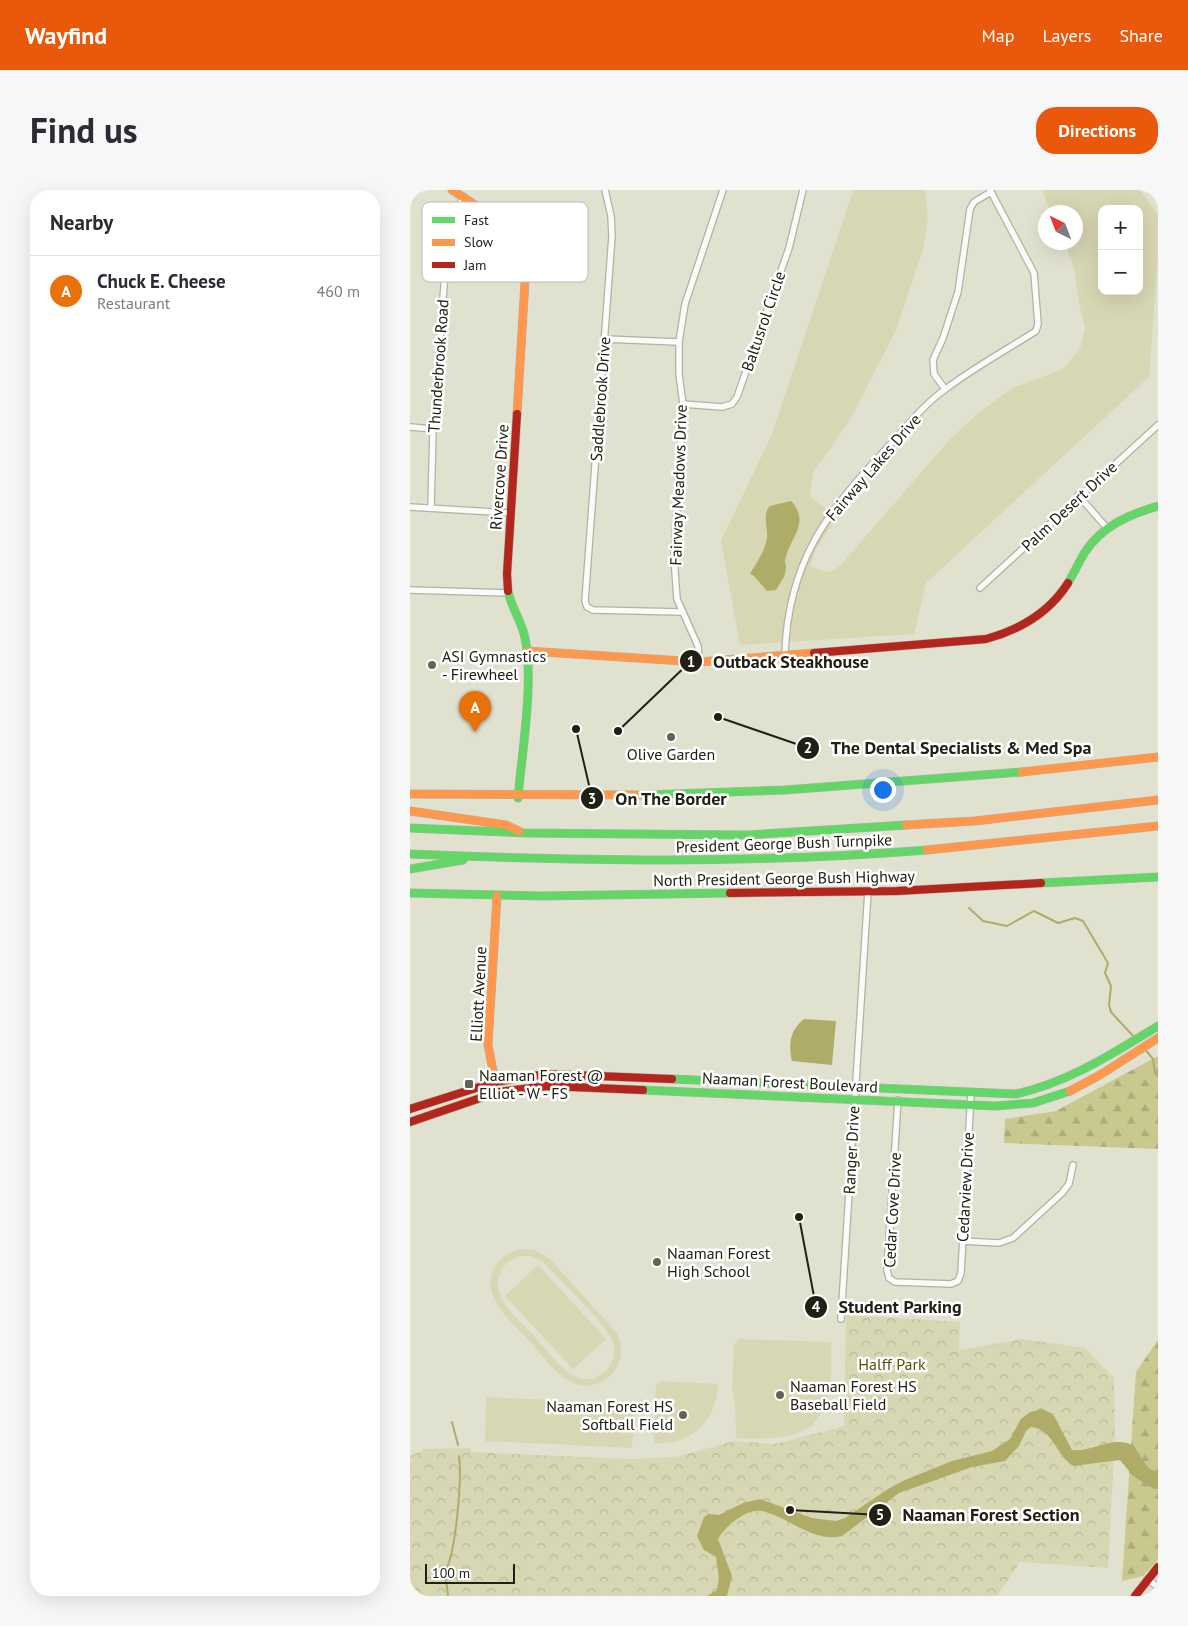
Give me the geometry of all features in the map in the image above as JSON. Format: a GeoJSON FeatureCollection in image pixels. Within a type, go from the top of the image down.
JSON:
{"type":"FeatureCollection","features":[{"type":"Feature","properties":{"kind":"main road","name":"Rivercove Drive"},"geometry":{"type":"LineString","coordinates":[[452,190],[471,202]]}},
{"type":"Feature","properties":{"kind":"main road","name":"Rivercove Drive"},"geometry":{"type":"LineString","coordinates":[[518,798],[527,697],[527,651],[525,636],[508,593],[506,574],[525,282]]}},
{"type":"Feature","properties":{"kind":"main road"},"geometry":{"type":"LineString","coordinates":[[527,651],[699,662],[979,640],[1001,635],[1031,621],[1053,604],[1073,575],[1081,558],[1107,528],[1124,518],[1158,506]]}},
{"type":"Feature","properties":{"kind":"main road"},"geometry":{"type":"LineString","coordinates":[[410,794],[518,798],[623,798],[810,791],[1157,757]]}},
{"type":"Feature","properties":{"kind":"main road","name":"President George Bush Turnpike"},"geometry":{"type":"LineString","coordinates":[[410,828],[525,833],[748,835],[975,821],[1158,800]]}},
{"type":"Feature","properties":{"kind":"main road"},"geometry":{"type":"LineString","coordinates":[[410,811],[506,825],[525,833]]}},
{"type":"Feature","properties":{"kind":"main road","name":"President George Bush Turnpike"},"geometry":{"type":"LineString","coordinates":[[410,854],[644,861],[811,858],[956,848],[1158,826]]}},
{"type":"Feature","properties":{"kind":"main road"},"geometry":{"type":"LineString","coordinates":[[410,869],[481,856]]}},
{"type":"Feature","properties":{"kind":"main road"},"geometry":{"type":"LineString","coordinates":[[1123,880],[1131,876],[1158,875]]}},
{"type":"Feature","properties":{"kind":"main road"},"geometry":{"type":"LineString","coordinates":[[1123,880],[1128,883],[1158,881]]}},
{"type":"Feature","properties":{"kind":"main road","name":"North President George Bush Highway"},"geometry":{"type":"LineString","coordinates":[[410,894],[497,896],[868,891],[1123,880]]}},
{"type":"Feature","properties":{"kind":"main road","name":"Elliott Avenue"},"geometry":{"type":"LineString","coordinates":[[497,896],[488,1045],[489,1059],[498,1092]]}},
{"type":"Feature","properties":{"kind":"main road","name":"Naaman Forest Boulevard"},"geometry":{"type":"LineString","coordinates":[[410,1109],[495,1082],[546,1074],[1016,1094],[1034,1091],[1070,1078],[1158,1026]]}},
{"type":"Feature","properties":{"kind":"main road","name":"Naaman Forest Boulevard"},"geometry":{"type":"LineString","coordinates":[[410,1122],[498,1092],[528,1086],[592,1086],[970,1105],[1023,1105],[1038,1102],[1075,1088],[1158,1038]]}},
{"type":"Feature","properties":{"kind":"main road"},"geometry":{"type":"LineString","coordinates":[[592,1086],[593,1076]]}},
{"type":"Feature","properties":{"kind":"main road"},"geometry":{"type":"LineString","coordinates":[[1070,1078],[1075,1088]]}},
{"type":"Feature","properties":{"kind":"main road"},"geometry":{"type":"LineString","coordinates":[[1136,1596],[1158,1567]]}},
{"type":"Feature","properties":{"kind":"street","name":"Saddlebrook Drive"},"geometry":{"type":"LineString","coordinates":[[605,190],[610,208],[612,236],[585,601],[587,607],[621,612],[681,612]]}},
{"type":"Feature","properties":{"kind":"street","name":"Fairway Meadows Drive"},"geometry":{"type":"LineString","coordinates":[[699,662],[698,646],[681,612],[677,599],[674,557],[683,404],[679,374],[679,342],[685,304],[723,190]]}},
{"type":"Feature","properties":{"kind":"street","name":"Baltusrol Circle"},"geometry":{"type":"LineString","coordinates":[[683,404],[722,407],[732,404],[737,397],[789,248],[803,190]]}},
{"type":"Feature","properties":{"kind":"street"},"geometry":{"type":"LineString","coordinates":[[945,389],[934,374],[933,360],[943,338],[958,292],[970,209],[974,202],[990,191]]}},
{"type":"Feature","properties":{"kind":"street","name":"Fairway Lakes Drive"},"geometry":{"type":"LineString","coordinates":[[785,654],[787,622],[797,576],[820,529],[876,460],[945,389],[1036,330],[1038,324],[1034,273],[990,191]]}},
{"type":"Feature","properties":{"kind":"street","name":"Thunderbrook Road"},"geometry":{"type":"LineString","coordinates":[[461,202],[464,197]]}},
{"type":"Feature","properties":{"kind":"street","name":"Thunderbrook Road"},"geometry":{"type":"LineString","coordinates":[[431,508],[433,429],[444,282]]}},
{"type":"Feature","properties":{"kind":"street"},"geometry":{"type":"LineString","coordinates":[[604,339],[679,342]]}},
{"type":"Feature","properties":{"kind":"street","name":"Palm Desert Drive"},"geometry":{"type":"LineString","coordinates":[[980,588],[1078,495],[1158,425]]}},
{"type":"Feature","properties":{"kind":"street"},"geometry":{"type":"LineString","coordinates":[[410,427],[433,429]]}},
{"type":"Feature","properties":{"kind":"street"},"geometry":{"type":"LineString","coordinates":[[1078,495],[1107,528]]}},
{"type":"Feature","properties":{"kind":"street"},"geometry":{"type":"LineString","coordinates":[[410,507],[510,513]]}},
{"type":"Feature","properties":{"kind":"street"},"geometry":{"type":"LineString","coordinates":[[410,590],[508,593]]}},
{"type":"Feature","properties":{"kind":"street","name":"Ranger Drive"},"geometry":{"type":"LineString","coordinates":[[841,1319],[854,1088],[868,891]]}},
{"type":"Feature","properties":{"kind":"street","name":"Cedarview Drive"},"geometry":{"type":"LineString","coordinates":[[958,1281],[961,1273],[971,1093]]}},
{"type":"Feature","properties":{"kind":"street","name":"Cedar Cove Drive"},"geometry":{"type":"LineString","coordinates":[[898,1100],[887,1270],[889,1278],[896,1282],[951,1284],[958,1281]]}},
{"type":"Feature","properties":{"kind":"street"},"geometry":{"type":"LineString","coordinates":[[962,1241],[999,1243],[1013,1238],[1062,1193],[1069,1184],[1073,1165]]}},
{"type":"Feature","properties":{"kind":"street"},"geometry":{"type":"LineString","coordinates":[[1147,1580],[1158,1586]]}},
{"type":"Feature","properties":{"kind":"green space"},"geometry":{"type":"Polygon","coordinates":[[[853,190],[925,190],[928,218],[923,250],[896,330],[850,420],[813,473],[810,496],[836,518],[815,551],[810,567],[829,572],[840,566],[951,438],[982,410],[1013,388],[1063,369],[1080,349],[1085,328],[1078,299],[1075,272],[1067,250],[1083,250],[1083,205],[1048,205],[1043,190],[1140,190],[1158,215],[1158,255],[1149,377],[926,583],[914,634],[740,645],[721,541],[772,434],[853,190]]]}},
{"type":"Feature","properties":{"kind":"green space"},"geometry":{"type":"Polygon","coordinates":[[[1158,1056],[1158,1149],[1004,1143],[1005,1119],[1056,1111],[1158,1056]]]}},
{"type":"Feature","properties":{"kind":"green space"},"geometry":{"type":"Polygon","coordinates":[[[517,1250],[535,1250],[551,1260],[617,1333],[621,1347],[620,1356],[618,1365],[607,1379],[596,1384],[583,1385],[566,1379],[550,1365],[501,1310],[491,1290],[491,1279],[494,1268],[499,1261],[517,1250]],[[532,1256],[517,1257],[508,1262],[500,1273],[499,1291],[503,1300],[515,1317],[558,1364],[569,1373],[583,1379],[599,1376],[610,1365],[614,1357],[612,1340],[608,1332],[544,1263],[532,1256]]]}},
{"type":"Feature","properties":{"kind":"green space"},"geometry":{"type":"Polygon","coordinates":[[[538,1265],[606,1339],[573,1369],[505,1296],[538,1265]]]}},
{"type":"Feature","properties":{"kind":"green space","name":"Halff Park"},"geometry":{"type":"Polygon","coordinates":[[[846,1315],[960,1322],[959,1350],[1022,1339],[1085,1348],[1114,1378],[1115,1435],[1108,1568],[1020,1562],[997,1596],[410,1596],[410,1456],[426,1449],[470,1448],[471,1452],[630,1459],[676,1457],[734,1441],[775,1444],[844,1426],[846,1315]]]}},
{"type":"Feature","properties":{"kind":"green space","name":"Naaman Forest HS Baseball Field"},"geometry":{"type":"Polygon","coordinates":[[[739,1339],[831,1342],[830,1387],[824,1408],[811,1426],[796,1434],[786,1436],[764,1439],[736,1438],[735,1403],[732,1389],[734,1344],[739,1339]]]}},
{"type":"Feature","properties":{"kind":"green space"},"geometry":{"type":"Polygon","coordinates":[[[1158,1340],[1158,1560],[1143,1576],[1122,1581],[1136,1372],[1158,1340]]]}},
{"type":"Feature","properties":{"kind":"green space","name":"Naaman Forest HS Softball Field"},"geometry":{"type":"Polygon","coordinates":[[[661,1381],[718,1384],[717,1397],[707,1419],[691,1435],[668,1443],[654,1443],[656,1385],[661,1381]]]}},
{"type":"Feature","properties":{"kind":"green space"},"geometry":{"type":"Polygon","coordinates":[[[486,1397],[635,1404],[632,1448],[485,1441],[486,1397]]]}},
{"type":"Feature","properties":{"kind":"shaded area"},"geometry":{"type":"Polygon","coordinates":[[[791,501],[797,509],[799,523],[785,560],[786,571],[784,577],[776,590],[767,591],[750,574],[765,547],[767,533],[766,513],[770,506],[791,501]]]}},
{"type":"Feature","properties":{"kind":"shaded area"},"geometry":{"type":"Polygon","coordinates":[[[804,1019],[836,1021],[832,1065],[792,1061],[791,1038],[799,1023],[804,1019]]]}},
{"type":"Feature","properties":{"kind":"shaded area"},"geometry":{"type":"Polygon","coordinates":[[[1042,1409],[1053,1414],[1072,1450],[1086,1449],[1114,1442],[1127,1443],[1132,1446],[1148,1467],[1158,1472],[1158,1489],[1154,1489],[1133,1476],[1120,1460],[1073,1466],[1062,1455],[1050,1437],[1039,1429],[1031,1427],[1026,1431],[1019,1446],[1005,1461],[972,1467],[899,1493],[842,1536],[831,1537],[811,1533],[762,1511],[753,1511],[745,1514],[728,1526],[718,1539],[732,1576],[727,1596],[707,1596],[717,1590],[719,1578],[716,1557],[704,1550],[697,1536],[704,1517],[709,1514],[719,1515],[743,1503],[760,1499],[812,1518],[836,1521],[845,1518],[905,1480],[952,1461],[992,1451],[1010,1439],[1021,1419],[1030,1412],[1042,1409]]]}},
{"type":"Feature","properties":{"kind":"waterway"},"geometry":{"type":"LineString","coordinates":[[969,908],[983,921],[1007,926],[1034,911],[1058,923],[1075,918],[1083,921],[1108,963],[1105,973],[1111,986],[1109,1005],[1111,1012],[1134,1037]]}},
{"type":"Feature","properties":{"kind":"waterway"},"geometry":{"type":"LineString","coordinates":[[1144,1048],[1153,1059],[1155,1073],[1158,1076]]}},
{"type":"Feature","properties":{"kind":"waterway"},"geometry":{"type":"LineString","coordinates":[[452,1422],[458,1445]]}},
{"type":"Feature","properties":{"kind":"waterway"},"geometry":{"type":"LineString","coordinates":[[448,1596],[445,1571],[449,1562],[455,1533],[460,1481],[459,1456]]}},
{"type":"Feature","properties":{"kind":"traffic: fast"},"geometry":{"type":"LineString","coordinates":[[1068,583],[1085,552],[1108,528],[1127,517],[1158,506]]}},
{"type":"Feature","properties":{"kind":"traffic: fast"},"geometry":{"type":"LineString","coordinates":[[508,591],[511,603],[524,632],[528,675],[528,696],[518,798]]}},
{"type":"Feature","properties":{"kind":"traffic: fast"},"geometry":{"type":"LineString","coordinates":[[645,795],[785,790],[1022,772]]}},
{"type":"Feature","properties":{"kind":"traffic: fast"},"geometry":{"type":"LineString","coordinates":[[410,828],[525,833],[748,835],[906,825]]}},
{"type":"Feature","properties":{"kind":"traffic: fast"},"geometry":{"type":"LineString","coordinates":[[410,854],[604,860],[669,860],[798,858],[927,850]]}},
{"type":"Feature","properties":{"kind":"traffic: fast"},"geometry":{"type":"LineString","coordinates":[[410,869],[463,860]]}},
{"type":"Feature","properties":{"kind":"traffic: fast"},"geometry":{"type":"LineString","coordinates":[[1041,883],[1158,877]]}},
{"type":"Feature","properties":{"kind":"traffic: fast"},"geometry":{"type":"LineString","coordinates":[[410,893],[542,896],[730,893]]}},
{"type":"Feature","properties":{"kind":"traffic: fast"},"geometry":{"type":"LineString","coordinates":[[672,1079],[1016,1094],[1072,1075],[1107,1057],[1158,1026]]}},
{"type":"Feature","properties":{"kind":"traffic: fast"},"geometry":{"type":"LineString","coordinates":[[643,1090],[995,1106],[1033,1103],[1070,1091]]}},
{"type":"Feature","properties":{"kind":"traffic: slow"},"geometry":{"type":"LineString","coordinates":[[452,190],[470,202]]}},
{"type":"Feature","properties":{"kind":"traffic: slow"},"geometry":{"type":"LineString","coordinates":[[517,414],[525,282]]}},
{"type":"Feature","properties":{"kind":"traffic: slow"},"geometry":{"type":"LineString","coordinates":[[527,651],[699,662],[814,653]]}},
{"type":"Feature","properties":{"kind":"traffic: slow"},"geometry":{"type":"LineString","coordinates":[[1022,772],[1158,757]]}},
{"type":"Feature","properties":{"kind":"traffic: slow"},"geometry":{"type":"LineString","coordinates":[[410,794],[645,795]]}},
{"type":"Feature","properties":{"kind":"traffic: slow"},"geometry":{"type":"LineString","coordinates":[[906,825],[975,821],[1158,800]]}},
{"type":"Feature","properties":{"kind":"traffic: slow"},"geometry":{"type":"LineString","coordinates":[[410,811],[506,825],[519,831]]}},
{"type":"Feature","properties":{"kind":"traffic: slow"},"geometry":{"type":"LineString","coordinates":[[927,850],[1158,826]]}},
{"type":"Feature","properties":{"kind":"traffic: slow"},"geometry":{"type":"LineString","coordinates":[[496,1086],[488,1045],[497,896]]}},
{"type":"Feature","properties":{"kind":"traffic: slow"},"geometry":{"type":"LineString","coordinates":[[1070,1091],[1100,1075],[1158,1038]]}},
{"type":"Feature","properties":{"kind":"traffic: jam"},"geometry":{"type":"LineString","coordinates":[[508,591],[507,574],[517,414]]}},
{"type":"Feature","properties":{"kind":"traffic: jam"},"geometry":{"type":"LineString","coordinates":[[814,653],[986,639],[1010,631],[1032,619],[1052,603],[1068,583]]}},
{"type":"Feature","properties":{"kind":"traffic: jam"},"geometry":{"type":"LineString","coordinates":[[730,893],[897,891],[1041,883]]}},
{"type":"Feature","properties":{"kind":"traffic: jam"},"geometry":{"type":"LineString","coordinates":[[410,1109],[495,1082],[546,1074],[672,1079]]}},
{"type":"Feature","properties":{"kind":"traffic: jam"},"geometry":{"type":"LineString","coordinates":[[410,1122],[498,1092],[547,1086],[643,1090]]}},
{"type":"Feature","properties":{"kind":"traffic: jam"},"geometry":{"type":"LineString","coordinates":[[1135,1596],[1158,1567]]}},
{"type":"Feature","properties":{"kind":"place","name":"ASI Gymnastics - Firewheel"},"geometry":{"type":"Point","coordinates":[432,665]}},
{"type":"Feature","properties":{"kind":"place","name":"The Dental Specialists & Med Spa"},"geometry":{"type":"Point","coordinates":[718,717]}},
{"type":"Feature","properties":{"kind":"place","name":"On The Border"},"geometry":{"type":"Point","coordinates":[576,729]}},
{"type":"Feature","properties":{"kind":"place","name":"Outback Steakhouse"},"geometry":{"type":"Point","coordinates":[618,731]}},
{"type":"Feature","properties":{"kind":"place","name":"Chuck E. Cheese"},"geometry":{"type":"Point","coordinates":[475,732]}},
{"type":"Feature","properties":{"kind":"place","name":"Olive Garden"},"geometry":{"type":"Point","coordinates":[671,737]}},
{"type":"Feature","properties":{"kind":"place","name":"Naaman Forest @ Elliot - W - FS"},"geometry":{"type":"Point","coordinates":[469,1084]}},
{"type":"Feature","properties":{"kind":"place","name":"Student Parking"},"geometry":{"type":"Point","coordinates":[799,1217]}},
{"type":"Feature","properties":{"kind":"place","name":"Naaman Forest High School"},"geometry":{"type":"Point","coordinates":[657,1262]}},
{"type":"Feature","properties":{"kind":"place","name":"Naaman Forest HS Baseball Field"},"geometry":{"type":"Point","coordinates":[780,1395]}},
{"type":"Feature","properties":{"kind":"place","name":"Naaman Forest HS Softball Field"},"geometry":{"type":"Point","coordinates":[683,1415]}},
{"type":"Feature","properties":{"kind":"place","name":"Naaman Forest Section"},"geometry":{"type":"Point","coordinates":[790,1510]}}]}
